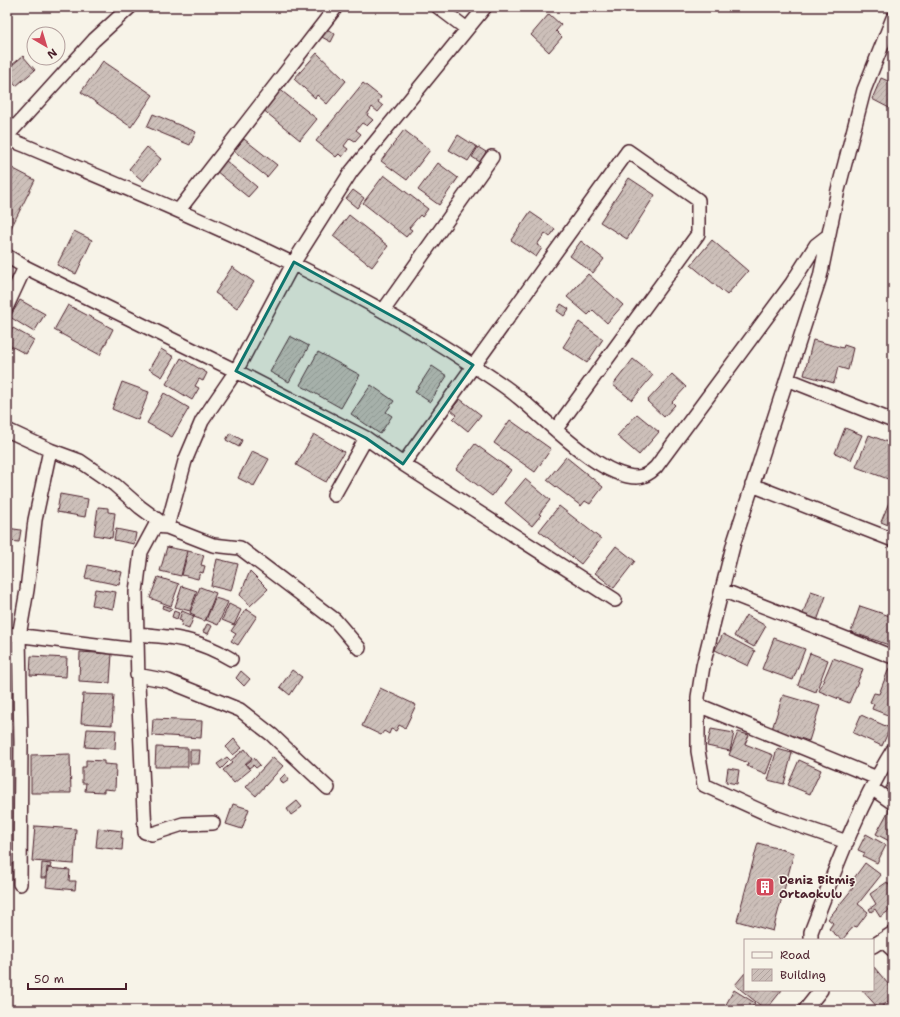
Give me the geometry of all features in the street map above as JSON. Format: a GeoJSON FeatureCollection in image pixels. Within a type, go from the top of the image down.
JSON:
{"type":"FeatureCollection","features":[{"type":"Feature","properties":{"kind":"street"},"geometry":{"type":"LineString","coordinates":[[130,7],[94,40],[7,137],[179,210],[294,262],[412,326],[518,396],[588,456],[608,468],[622,474],[638,477],[648,474],[656,467],[788,289],[816,244],[828,235]]}},
{"type":"Feature","properties":{"kind":"street"},"geometry":{"type":"LineString","coordinates":[[179,210],[336,7]]}},
{"type":"Feature","properties":{"kind":"street"},"geometry":{"type":"LineString","coordinates":[[438,7],[467,29]]}},
{"type":"Feature","properties":{"kind":"street"},"geometry":{"type":"LineString","coordinates":[[167,527],[186,461],[202,421],[236,371],[294,262],[351,172],[485,7]]}},
{"type":"Feature","properties":{"kind":"street"},"geometry":{"type":"LineString","coordinates":[[847,842],[774,817],[704,785],[698,751],[698,704],[703,666],[734,542],[820,277],[838,190],[864,90],[893,18]]}},
{"type":"Feature","properties":{"kind":"street"},"geometry":{"type":"LineString","coordinates":[[403,464],[628,151],[698,200],[698,234],[556,428]]}},
{"type":"Feature","properties":{"kind":"street"},"geometry":{"type":"LineString","coordinates":[[384,311],[492,157]]}},
{"type":"Feature","properties":{"kind":"street"},"geometry":{"type":"LineString","coordinates":[[7,256],[25,267],[236,371],[366,438],[403,464],[615,600]]}},
{"type":"Feature","properties":{"kind":"street"},"geometry":{"type":"LineString","coordinates":[[7,306],[25,267]]}},
{"type":"Feature","properties":{"kind":"street"},"geometry":{"type":"LineString","coordinates":[[787,379],[893,421]]}},
{"type":"Feature","properties":{"kind":"street"},"geometry":{"type":"LineString","coordinates":[[7,430],[50,450],[80,461],[115,485],[140,507],[167,527],[213,545],[240,548],[335,620],[359,648]]}},
{"type":"Feature","properties":{"kind":"street"},"geometry":{"type":"LineString","coordinates":[[334,495],[366,438]]}},
{"type":"Feature","properties":{"kind":"street"},"geometry":{"type":"LineString","coordinates":[[20,884],[21,742],[13,635],[26,590],[35,520],[50,450]]}},
{"type":"Feature","properties":{"kind":"street"},"geometry":{"type":"LineString","coordinates":[[752,485],[893,540]]}},
{"type":"Feature","properties":{"kind":"street"},"geometry":{"type":"LineString","coordinates":[[167,527],[155,526],[141,552],[136,592],[145,832],[152,834],[183,824],[213,823]]}},
{"type":"Feature","properties":{"kind":"street"},"geometry":{"type":"LineString","coordinates":[[722,590],[893,657]]}},
{"type":"Feature","properties":{"kind":"street"},"geometry":{"type":"LineString","coordinates":[[137,634],[180,638],[201,644],[231,659]]}},
{"type":"Feature","properties":{"kind":"street"},"geometry":{"type":"LineString","coordinates":[[13,635],[137,650]]}},
{"type":"Feature","properties":{"kind":"street"},"geometry":{"type":"LineString","coordinates":[[138,675],[168,681],[240,710],[283,744],[328,788]]}},
{"type":"Feature","properties":{"kind":"street"},"geometry":{"type":"LineString","coordinates":[[698,704],[875,784],[893,803]]}},
{"type":"Feature","properties":{"kind":"street"},"geometry":{"type":"LineString","coordinates":[[811,939],[810,932],[847,842],[893,750]]}},
{"type":"Feature","properties":{"kind":"street"},"geometry":{"type":"LineString","coordinates":[[883,940],[893,950]]}},
{"type":"Feature","properties":{"kind":"street"},"geometry":{"type":"LineString","coordinates":[[809,1000],[820,991]]}},
{"type":"Feature","properties":{"kind":"highlighted area"},"geometry":{"type":"Polygon","coordinates":[[[294,262],[412,327],[473,365],[403,464],[366,438],[236,371],[294,262]]]}},
{"type":"Feature","properties":{"kind":"building"},"geometry":{"type":"Polygon","coordinates":[[[549,14],[561,25],[556,31],[562,37],[549,52],[531,35],[549,14]]]}},
{"type":"Feature","properties":{"kind":"building"},"geometry":{"type":"Polygon","coordinates":[[[322,26],[335,34],[331,42],[318,35],[322,26]]]}},
{"type":"Feature","properties":{"kind":"building"},"geometry":{"type":"Polygon","coordinates":[[[317,53],[346,81],[327,104],[317,95],[315,98],[294,79],[317,53]]]}},
{"type":"Feature","properties":{"kind":"building"},"geometry":{"type":"Polygon","coordinates":[[[23,56],[26,60],[26,66],[32,66],[35,70],[16,86],[7,76],[7,69],[23,56]]]}},
{"type":"Feature","properties":{"kind":"building"},"geometry":{"type":"Polygon","coordinates":[[[103,61],[153,95],[131,127],[81,92],[103,61]]]}},
{"type":"Feature","properties":{"kind":"building"},"geometry":{"type":"Polygon","coordinates":[[[881,78],[893,83],[893,110],[872,99],[881,78]]]}},
{"type":"Feature","properties":{"kind":"building"},"geometry":{"type":"Polygon","coordinates":[[[363,83],[381,97],[378,102],[383,106],[378,112],[372,107],[367,115],[373,120],[367,126],[362,123],[356,130],[361,134],[355,141],[350,138],[344,146],[348,149],[342,157],[339,154],[336,157],[316,141],[363,83]]]}},
{"type":"Feature","properties":{"kind":"building"},"geometry":{"type":"Polygon","coordinates":[[[278,88],[317,119],[300,140],[262,109],[278,88]]]}},
{"type":"Feature","properties":{"kind":"building"},"geometry":{"type":"Polygon","coordinates":[[[153,114],[196,132],[190,145],[147,127],[153,114]]]}},
{"type":"Feature","properties":{"kind":"building"},"geometry":{"type":"Polygon","coordinates":[[[404,130],[430,150],[407,180],[381,161],[404,130]]]}},
{"type":"Feature","properties":{"kind":"building"},"geometry":{"type":"Polygon","coordinates":[[[458,135],[477,147],[468,161],[449,150],[458,135]]]}},
{"type":"Feature","properties":{"kind":"building"},"geometry":{"type":"Polygon","coordinates":[[[244,139],[277,165],[267,177],[234,151],[244,139]]]}},
{"type":"Feature","properties":{"kind":"building"},"geometry":{"type":"Polygon","coordinates":[[[147,147],[161,159],[143,181],[129,169],[147,147]]]}},
{"type":"Feature","properties":{"kind":"building"},"geometry":{"type":"Polygon","coordinates":[[[478,147],[486,152],[480,162],[472,157],[478,147]]]}},
{"type":"Feature","properties":{"kind":"building"},"geometry":{"type":"Polygon","coordinates":[[[225,160],[257,187],[248,197],[216,171],[225,160]]]}},
{"type":"Feature","properties":{"kind":"building"},"geometry":{"type":"Polygon","coordinates":[[[438,163],[458,178],[439,205],[418,190],[438,163]]]}},
{"type":"Feature","properties":{"kind":"building"},"geometry":{"type":"Polygon","coordinates":[[[10,167],[35,180],[7,236],[7,172],[10,167]]]}},
{"type":"Feature","properties":{"kind":"building"},"geometry":{"type":"Polygon","coordinates":[[[384,175],[428,209],[422,217],[420,215],[409,228],[412,230],[406,237],[363,203],[384,175]]]}},
{"type":"Feature","properties":{"kind":"building"},"geometry":{"type":"Polygon","coordinates":[[[629,178],[655,195],[627,239],[600,222],[629,178]]]}},
{"type":"Feature","properties":{"kind":"building"},"geometry":{"type":"Polygon","coordinates":[[[353,190],[364,198],[357,208],[346,199],[353,190]]]}},
{"type":"Feature","properties":{"kind":"building"},"geometry":{"type":"Polygon","coordinates":[[[530,212],[555,229],[550,237],[545,233],[537,245],[542,248],[536,257],[511,240],[530,212]]]}},
{"type":"Feature","properties":{"kind":"building"},"geometry":{"type":"Polygon","coordinates":[[[349,215],[388,246],[372,267],[333,236],[349,215]]]}},
{"type":"Feature","properties":{"kind":"building"},"geometry":{"type":"Polygon","coordinates":[[[74,231],[92,240],[76,274],[57,265],[74,231]]]}},
{"type":"Feature","properties":{"kind":"building"},"geometry":{"type":"Polygon","coordinates":[[[712,240],[748,271],[727,295],[691,265],[712,240]]]}},
{"type":"Feature","properties":{"kind":"building"},"geometry":{"type":"Polygon","coordinates":[[[581,241],[604,259],[593,273],[570,256],[581,241]]]}},
{"type":"Feature","properties":{"kind":"building"},"geometry":{"type":"Polygon","coordinates":[[[232,267],[254,282],[237,308],[215,293],[232,267]]]}},
{"type":"Feature","properties":{"kind":"building"},"geometry":{"type":"Polygon","coordinates":[[[588,274],[623,305],[607,323],[593,310],[588,315],[567,297],[588,274]]]}},
{"type":"Feature","properties":{"kind":"building"},"geometry":{"type":"Polygon","coordinates":[[[20,300],[45,314],[34,332],[10,317],[20,300]]]}},
{"type":"Feature","properties":{"kind":"building"},"geometry":{"type":"Polygon","coordinates":[[[561,304],[569,309],[564,316],[557,311],[561,304]]]}},
{"type":"Feature","properties":{"kind":"building"},"geometry":{"type":"Polygon","coordinates":[[[68,305],[113,329],[100,355],[54,330],[68,305]]]}},
{"type":"Feature","properties":{"kind":"building"},"geometry":{"type":"Polygon","coordinates":[[[579,322],[603,339],[587,363],[563,347],[579,322]]]}},
{"type":"Feature","properties":{"kind":"building"},"geometry":{"type":"Polygon","coordinates":[[[13,328],[34,340],[26,354],[7,344],[7,340],[13,328]]]}},
{"type":"Feature","properties":{"kind":"building"},"geometry":{"type":"Polygon","coordinates":[[[290,336],[309,346],[289,382],[270,372],[290,336]]]}},
{"type":"Feature","properties":{"kind":"building"},"geometry":{"type":"Polygon","coordinates":[[[813,340],[843,348],[844,345],[853,348],[848,370],[838,367],[834,383],[804,375],[813,340]]]}},
{"type":"Feature","properties":{"kind":"building"},"geometry":{"type":"Polygon","coordinates":[[[161,349],[174,357],[162,377],[149,369],[161,349]]]}},
{"type":"Feature","properties":{"kind":"building"},"geometry":{"type":"Polygon","coordinates":[[[318,352],[360,375],[341,408],[300,385],[318,352]]]}},
{"type":"Feature","properties":{"kind":"building"},"geometry":{"type":"Polygon","coordinates":[[[181,358],[207,373],[203,381],[199,379],[195,386],[199,388],[192,400],[166,384],[181,358]]]}},
{"type":"Feature","properties":{"kind":"building"},"geometry":{"type":"Polygon","coordinates":[[[633,359],[653,375],[632,400],[613,385],[633,359]]]}},
{"type":"Feature","properties":{"kind":"building"},"geometry":{"type":"Polygon","coordinates":[[[432,366],[447,376],[430,402],[415,392],[432,366]]]}},
{"type":"Feature","properties":{"kind":"building"},"geometry":{"type":"Polygon","coordinates":[[[672,374],[686,387],[672,402],[675,405],[664,417],[647,401],[672,374]]]}},
{"type":"Feature","properties":{"kind":"building"},"geometry":{"type":"Polygon","coordinates":[[[122,382],[149,392],[138,420],[112,409],[122,382]]]}},
{"type":"Feature","properties":{"kind":"building"},"geometry":{"type":"Polygon","coordinates":[[[371,385],[394,401],[386,412],[392,416],[380,434],[351,414],[371,385]]]}},
{"type":"Feature","properties":{"kind":"building"},"geometry":{"type":"Polygon","coordinates":[[[164,393],[189,408],[172,437],[147,423],[164,393]]]}},
{"type":"Feature","properties":{"kind":"building"},"geometry":{"type":"Polygon","coordinates":[[[460,399],[481,415],[468,431],[453,419],[457,415],[451,410],[460,399]]]}},
{"type":"Feature","properties":{"kind":"building"},"geometry":{"type":"Polygon","coordinates":[[[637,414],[659,432],[639,455],[617,436],[637,414]]]}},
{"type":"Feature","properties":{"kind":"building"},"geometry":{"type":"Polygon","coordinates":[[[510,420],[551,449],[535,472],[494,443],[510,420]]]}},
{"type":"Feature","properties":{"kind":"building"},"geometry":{"type":"Polygon","coordinates":[[[845,428],[862,435],[851,460],[835,453],[845,428]]]}},
{"type":"Feature","properties":{"kind":"building"},"geometry":{"type":"Polygon","coordinates":[[[230,433],[242,440],[239,447],[226,440],[230,433]]]}},
{"type":"Feature","properties":{"kind":"building"},"geometry":{"type":"Polygon","coordinates":[[[314,434],[344,452],[326,482],[296,465],[314,434]]]}},
{"type":"Feature","properties":{"kind":"building"},"geometry":{"type":"Polygon","coordinates":[[[869,435],[893,444],[893,466],[888,479],[856,467],[869,435]]]}},
{"type":"Feature","properties":{"kind":"building"},"geometry":{"type":"Polygon","coordinates":[[[475,444],[511,470],[492,496],[456,469],[475,444]]]}},
{"type":"Feature","properties":{"kind":"building"},"geometry":{"type":"Polygon","coordinates":[[[252,451],[269,459],[254,486],[238,478],[252,451]]]}},
{"type":"Feature","properties":{"kind":"building"},"geometry":{"type":"Polygon","coordinates":[[[566,457],[603,487],[590,504],[585,501],[581,506],[547,480],[566,457]]]}},
{"type":"Feature","properties":{"kind":"building"},"geometry":{"type":"Polygon","coordinates":[[[525,479],[550,500],[532,526],[505,503],[525,479]]]}},
{"type":"Feature","properties":{"kind":"building"},"geometry":{"type":"Polygon","coordinates":[[[60,494],[88,499],[85,517],[57,512],[60,494]]]}},
{"type":"Feature","properties":{"kind":"building"},"geometry":{"type":"Polygon","coordinates":[[[893,495],[893,527],[881,522],[893,495]]]}},
{"type":"Feature","properties":{"kind":"building"},"geometry":{"type":"Polygon","coordinates":[[[559,506],[601,539],[581,564],[539,531],[559,506]]]}},
{"type":"Feature","properties":{"kind":"building"},"geometry":{"type":"Polygon","coordinates":[[[98,507],[108,508],[108,512],[115,513],[112,538],[94,535],[98,507]]]}},
{"type":"Feature","properties":{"kind":"building"},"geometry":{"type":"Polygon","coordinates":[[[7,528],[21,530],[19,542],[7,541],[7,528]]]}},
{"type":"Feature","properties":{"kind":"building"},"geometry":{"type":"Polygon","coordinates":[[[116,529],[136,533],[134,544],[114,540],[116,529]]]}},
{"type":"Feature","properties":{"kind":"building"},"geometry":{"type":"Polygon","coordinates":[[[616,546],[635,561],[614,588],[595,573],[616,546]]]}},
{"type":"Feature","properties":{"kind":"building"},"geometry":{"type":"Polygon","coordinates":[[[167,547],[187,551],[181,576],[160,571],[167,547]]]}},
{"type":"Feature","properties":{"kind":"building"},"geometry":{"type":"Polygon","coordinates":[[[188,551],[204,555],[201,565],[205,566],[203,573],[200,572],[198,579],[182,575],[188,551]]]}},
{"type":"Feature","properties":{"kind":"building"},"geometry":{"type":"Polygon","coordinates":[[[217,559],[238,564],[231,591],[211,586],[217,559]]]}},
{"type":"Feature","properties":{"kind":"building"},"geometry":{"type":"Polygon","coordinates":[[[88,565],[122,572],[119,585],[85,578],[88,565]]]}},
{"type":"Feature","properties":{"kind":"building"},"geometry":{"type":"Polygon","coordinates":[[[250,571],[268,589],[250,606],[240,595],[250,571]]]}},
{"type":"Feature","properties":{"kind":"building"},"geometry":{"type":"Polygon","coordinates":[[[158,577],[179,584],[171,606],[150,598],[158,577]]]}},
{"type":"Feature","properties":{"kind":"building"},"geometry":{"type":"Polygon","coordinates":[[[182,586],[197,591],[190,611],[175,607],[182,586]]]}},
{"type":"Feature","properties":{"kind":"building"},"geometry":{"type":"Polygon","coordinates":[[[200,587],[216,593],[205,621],[194,617],[195,615],[190,613],[200,587]]]}},
{"type":"Feature","properties":{"kind":"building"},"geometry":{"type":"Polygon","coordinates":[[[95,589],[116,592],[113,609],[92,605],[95,589]]]}},
{"type":"Feature","properties":{"kind":"building"},"geometry":{"type":"Polygon","coordinates":[[[811,591],[826,596],[817,621],[802,616],[811,591]]]}},
{"type":"Feature","properties":{"kind":"building"},"geometry":{"type":"Polygon","coordinates":[[[215,598],[228,602],[218,625],[206,620],[215,598]]]}},
{"type":"Feature","properties":{"kind":"building"},"geometry":{"type":"Polygon","coordinates":[[[229,604],[241,610],[234,625],[222,620],[229,604]]]}},
{"type":"Feature","properties":{"kind":"building"},"geometry":{"type":"Polygon","coordinates":[[[163,605],[172,608],[170,611],[162,608],[163,605]]]}},
{"type":"Feature","properties":{"kind":"building"},"geometry":{"type":"Polygon","coordinates":[[[860,606],[893,617],[893,635],[889,645],[851,632],[860,606]]]}},
{"type":"Feature","properties":{"kind":"building"},"geometry":{"type":"Polygon","coordinates":[[[246,609],[257,616],[238,645],[231,641],[236,634],[231,631],[246,609]]]}},
{"type":"Feature","properties":{"kind":"building"},"geometry":{"type":"Polygon","coordinates":[[[174,611],[179,613],[177,619],[172,617],[174,611]]]}},
{"type":"Feature","properties":{"kind":"building"},"geometry":{"type":"Polygon","coordinates":[[[182,611],[194,616],[189,629],[181,626],[182,621],[179,620],[182,611]]]}},
{"type":"Feature","properties":{"kind":"building"},"geometry":{"type":"Polygon","coordinates":[[[746,615],[766,626],[754,647],[734,636],[746,615]]]}},
{"type":"Feature","properties":{"kind":"building"},"geometry":{"type":"Polygon","coordinates":[[[207,624],[212,626],[208,634],[203,632],[207,624]]]}},
{"type":"Feature","properties":{"kind":"building"},"geometry":{"type":"Polygon","coordinates":[[[723,634],[755,651],[748,666],[715,650],[723,634]]]}},
{"type":"Feature","properties":{"kind":"building"},"geometry":{"type":"Polygon","coordinates":[[[774,638],[805,649],[793,680],[762,669],[774,638]]]}},
{"type":"Feature","properties":{"kind":"building"},"geometry":{"type":"Polygon","coordinates":[[[80,652],[112,654],[110,683],[79,681],[80,652]]]}},
{"type":"Feature","properties":{"kind":"building"},"geometry":{"type":"Polygon","coordinates":[[[810,653],[828,660],[816,692],[798,685],[810,653]]]}},
{"type":"Feature","properties":{"kind":"building"},"geometry":{"type":"Polygon","coordinates":[[[31,656],[67,658],[66,677],[30,675],[31,656]]]}},
{"type":"Feature","properties":{"kind":"building"},"geometry":{"type":"Polygon","coordinates":[[[833,658],[863,669],[849,703],[819,691],[833,658]]]}},
{"type":"Feature","properties":{"kind":"building"},"geometry":{"type":"Polygon","coordinates":[[[889,668],[893,670],[893,717],[872,709],[874,704],[870,702],[874,693],[879,694],[889,668]]]}},
{"type":"Feature","properties":{"kind":"building"},"geometry":{"type":"Polygon","coordinates":[[[292,670],[302,677],[290,695],[280,687],[292,670]]]}},
{"type":"Feature","properties":{"kind":"building"},"geometry":{"type":"Polygon","coordinates":[[[241,671],[250,679],[244,686],[236,678],[241,671]]]}},
{"type":"Feature","properties":{"kind":"building"},"geometry":{"type":"Polygon","coordinates":[[[380,688],[416,705],[405,728],[399,725],[396,731],[391,729],[389,734],[384,731],[381,735],[362,726],[380,688]]]}},
{"type":"Feature","properties":{"kind":"building"},"geometry":{"type":"Polygon","coordinates":[[[83,694],[114,695],[112,725],[81,723],[83,694]]]}},
{"type":"Feature","properties":{"kind":"building"},"geometry":{"type":"Polygon","coordinates":[[[783,695],[820,706],[809,741],[772,729],[783,695]]]}},
{"type":"Feature","properties":{"kind":"building"},"geometry":{"type":"Polygon","coordinates":[[[861,715],[890,728],[882,746],[853,733],[861,715]]]}},
{"type":"Feature","properties":{"kind":"building"},"geometry":{"type":"Polygon","coordinates":[[[153,719],[202,721],[201,738],[152,735],[153,719]]]}},
{"type":"Feature","properties":{"kind":"building"},"geometry":{"type":"Polygon","coordinates":[[[87,729],[116,730],[115,749],[85,747],[87,729]]]}},
{"type":"Feature","properties":{"kind":"building"},"geometry":{"type":"Polygon","coordinates":[[[711,729],[734,733],[730,751],[707,746],[711,729]]]}},
{"type":"Feature","properties":{"kind":"building"},"geometry":{"type":"Polygon","coordinates":[[[738,732],[749,735],[745,744],[773,755],[766,774],[747,766],[748,763],[729,755],[738,732]]]}},
{"type":"Feature","properties":{"kind":"building"},"geometry":{"type":"Polygon","coordinates":[[[234,739],[242,748],[233,755],[226,747],[234,739]]]}},
{"type":"Feature","properties":{"kind":"building"},"geometry":{"type":"Polygon","coordinates":[[[156,747],[188,748],[188,767],[155,767],[156,747]]]}},
{"type":"Feature","properties":{"kind":"building"},"geometry":{"type":"Polygon","coordinates":[[[245,749],[252,758],[245,764],[250,770],[234,783],[223,770],[232,763],[230,761],[245,749]]]}},
{"type":"Feature","properties":{"kind":"building"},"geometry":{"type":"Polygon","coordinates":[[[777,749],[792,753],[784,784],[768,780],[777,749]]]}},
{"type":"Feature","properties":{"kind":"building"},"geometry":{"type":"Polygon","coordinates":[[[190,750],[200,750],[199,764],[190,764],[190,750]]]}},
{"type":"Feature","properties":{"kind":"building"},"geometry":{"type":"Polygon","coordinates":[[[70,754],[71,793],[31,793],[31,755],[70,754]]]}},
{"type":"Feature","properties":{"kind":"building"},"geometry":{"type":"Polygon","coordinates":[[[227,757],[230,760],[221,769],[217,764],[227,757]]]}},
{"type":"Feature","properties":{"kind":"building"},"geometry":{"type":"Polygon","coordinates":[[[273,757],[283,766],[256,796],[246,787],[273,757]]]}},
{"type":"Feature","properties":{"kind":"building"},"geometry":{"type":"Polygon","coordinates":[[[254,758],[260,765],[256,768],[253,765],[249,768],[246,764],[254,758]]]}},
{"type":"Feature","properties":{"kind":"building"},"geometry":{"type":"Polygon","coordinates":[[[86,760],[104,761],[104,764],[116,765],[115,790],[104,789],[104,792],[85,791],[86,783],[82,783],[82,767],[86,767],[86,760]]]}},
{"type":"Feature","properties":{"kind":"building"},"geometry":{"type":"Polygon","coordinates":[[[799,760],[821,770],[810,794],[788,785],[799,760]]]}},
{"type":"Feature","properties":{"kind":"building"},"geometry":{"type":"Polygon","coordinates":[[[728,768],[739,770],[737,784],[726,782],[728,768]]]}},
{"type":"Feature","properties":{"kind":"building"},"geometry":{"type":"Polygon","coordinates":[[[285,774],[289,780],[283,784],[280,779],[285,774]]]}},
{"type":"Feature","properties":{"kind":"building"},"geometry":{"type":"Polygon","coordinates":[[[893,775],[893,800],[882,794],[893,775]]]}},
{"type":"Feature","properties":{"kind":"building"},"geometry":{"type":"Polygon","coordinates":[[[297,801],[302,807],[291,815],[287,809],[297,801]]]}},
{"type":"Feature","properties":{"kind":"building"},"geometry":{"type":"Polygon","coordinates":[[[233,804],[249,809],[242,829],[226,824],[233,804]]]}},
{"type":"Feature","properties":{"kind":"building"},"geometry":{"type":"Polygon","coordinates":[[[889,810],[893,812],[893,843],[876,834],[889,810]]]}},
{"type":"Feature","properties":{"kind":"building"},"geometry":{"type":"Polygon","coordinates":[[[35,826],[76,829],[74,864],[32,861],[35,826]]]}},
{"type":"Feature","properties":{"kind":"building"},"geometry":{"type":"Polygon","coordinates":[[[98,828],[122,831],[122,850],[96,847],[98,828]]]}},
{"type":"Feature","properties":{"kind":"building"},"geometry":{"type":"Polygon","coordinates":[[[866,834],[886,845],[877,863],[863,856],[865,853],[858,850],[866,834]]]}},
{"type":"Feature","properties":{"kind":"building","name":"Deniz Bitmiş Ortaokulu"},"geometry":{"type":"Polygon","coordinates":[[[758,843],[794,853],[773,931],[737,921],[758,843]]]}},
{"type":"Feature","properties":{"kind":"building"},"geometry":{"type":"Polygon","coordinates":[[[42,863],[51,864],[50,868],[47,867],[46,878],[41,878],[42,863]]]}},
{"type":"Feature","properties":{"kind":"building"},"geometry":{"type":"Polygon","coordinates":[[[865,863],[881,875],[858,904],[868,912],[857,927],[854,926],[843,939],[841,939],[829,929],[833,923],[828,919],[853,888],[849,885],[865,863]]]}},
{"type":"Feature","properties":{"kind":"building"},"geometry":{"type":"Polygon","coordinates":[[[48,868],[70,870],[69,881],[76,881],[75,890],[46,887],[48,868]]]}},
{"type":"Feature","properties":{"kind":"building"},"geometry":{"type":"Polygon","coordinates":[[[887,882],[893,891],[893,908],[880,917],[875,909],[871,912],[869,909],[876,904],[870,894],[887,882]]]}},
{"type":"Feature","properties":{"kind":"building"},"geometry":{"type":"Polygon","coordinates":[[[874,967],[893,990],[893,997],[879,1009],[863,991],[874,991],[874,967]]]}},
{"type":"Feature","properties":{"kind":"building"},"geometry":{"type":"Polygon","coordinates":[[[744,974],[744,991],[781,991],[766,1010],[735,985],[744,974]]]}},
{"type":"Feature","properties":{"kind":"building"},"geometry":{"type":"Polygon","coordinates":[[[734,990],[755,1003],[750,1010],[727,1010],[724,1008],[734,990]]]}},
{"type":"Feature","properties":{"kind":"building"},"geometry":{"type":"Polygon","coordinates":[[[829,1005],[836,1010],[826,1010],[829,1005]]]}},
{"type":"Feature","properties":{"kind":"place","name":"Deniz Bitmiş Ortaokulu"},"geometry":{"type":"Point","coordinates":[765,887]}}]}
